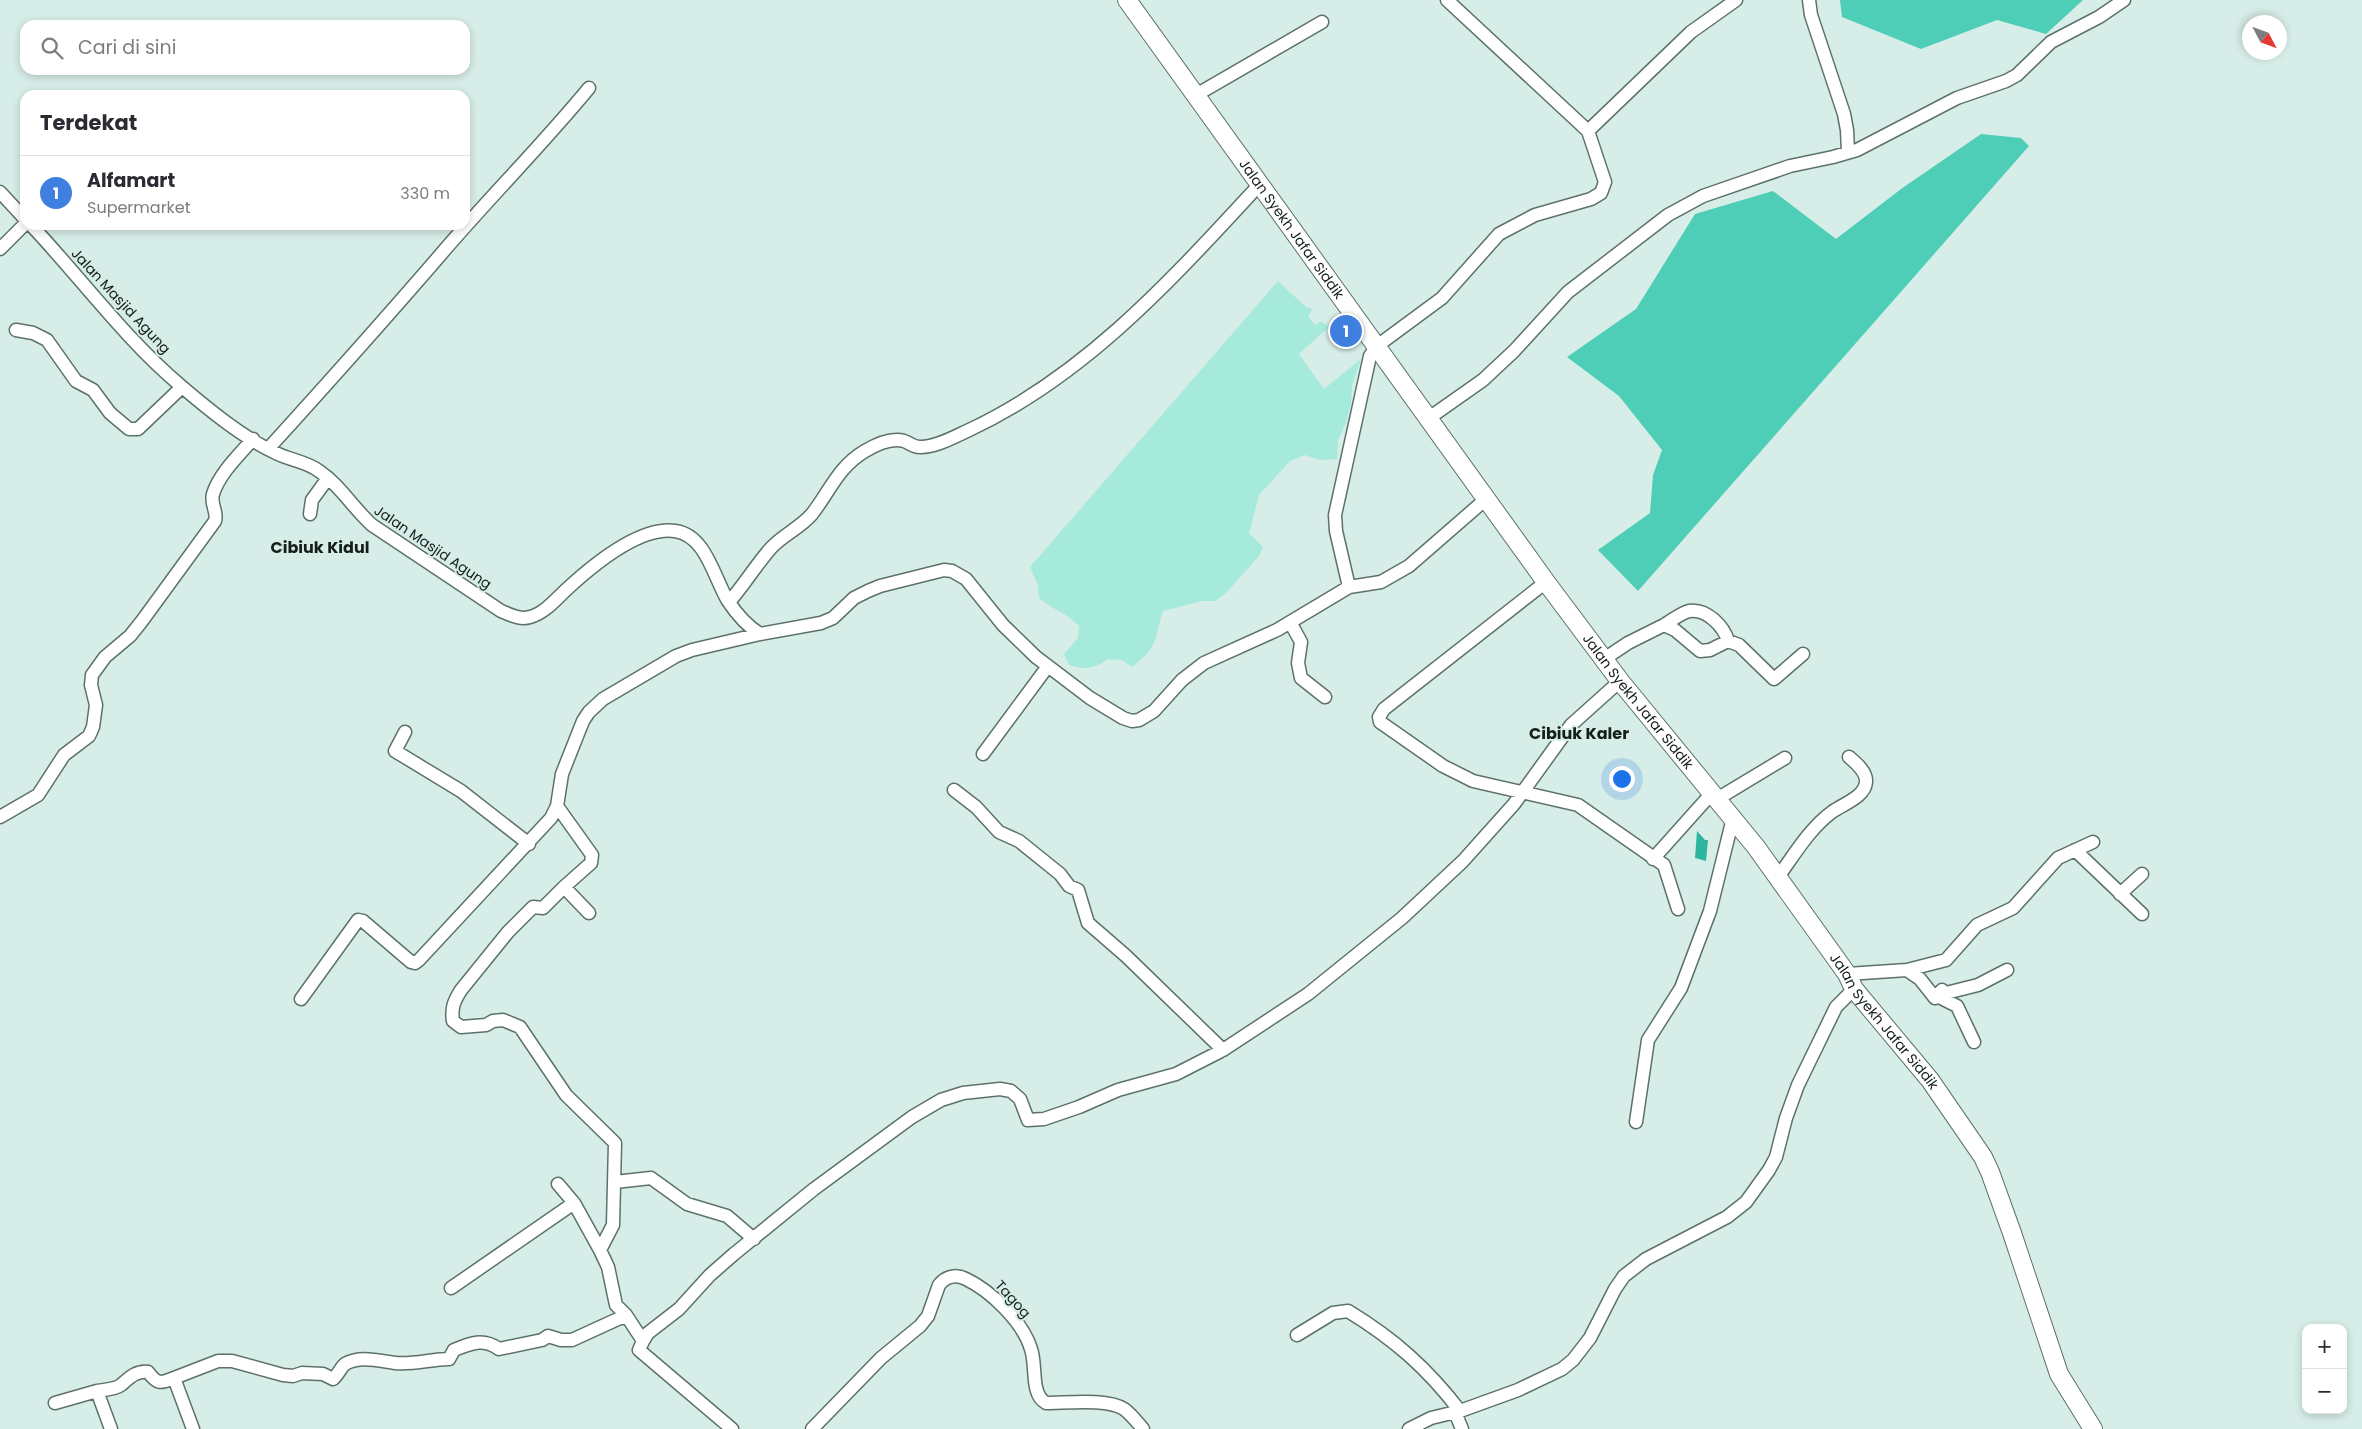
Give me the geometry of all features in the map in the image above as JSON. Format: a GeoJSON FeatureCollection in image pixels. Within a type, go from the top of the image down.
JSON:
{"type":"FeatureCollection","features":[{"type":"Feature","properties":{"kind":"main road","name":"Jalan Syekh Jafar Siddik"},"geometry":{"type":"LineString","coordinates":[[1127,0],[1546,582],[1620,681],[1733,818],[1778,878],[1850,982],[1930,1080],[1990,1172],[2059,1374],[2093,1429]]}},
{"type":"Feature","properties":{"kind":"street"},"geometry":{"type":"LineString","coordinates":[[1349,587],[1336,531],[1335,515],[1366,364],[1377,346],[1442,298],[1494,239],[1505,230],[1536,215],[1591,199],[1601,193],[1605,182],[1588,131],[1447,0]]}},
{"type":"Feature","properties":{"kind":"street"},"geometry":{"type":"LineString","coordinates":[[1588,131],[1691,32],[1736,0]]}},
{"type":"Feature","properties":{"kind":"street"},"geometry":{"type":"LineString","coordinates":[[1809,0],[1814,22],[1844,114],[1848,130],[1848,152]]}},
{"type":"Feature","properties":{"kind":"street"},"geometry":{"type":"LineString","coordinates":[[1428,418],[1483,380],[1514,351],[1568,292],[1668,215],[1703,196],[1790,166],[1848,152],[1957,98],[2006,81],[2017,74],[2051,42],[2098,17],[2124,0]]}},
{"type":"Feature","properties":{"kind":"street"},"geometry":{"type":"LineString","coordinates":[[1196,95],[1322,22]]}},
{"type":"Feature","properties":{"kind":"street"},"geometry":{"type":"LineString","coordinates":[[470,223],[589,88]]}},
{"type":"Feature","properties":{"kind":"street"},"geometry":{"type":"LineString","coordinates":[[729,602],[771,548],[812,514],[836,476],[864,451],[886,441],[902,440],[922,448],[937,444],[969,430],[1044,389],[1122,327],[1179,272],[1260,184]]}},
{"type":"Feature","properties":{"kind":"street"},"geometry":{"type":"LineString","coordinates":[[0,192],[20,214]]}},
{"type":"Feature","properties":{"kind":"street"},"geometry":{"type":"LineString","coordinates":[[0,249],[20,229]]}},
{"type":"Feature","properties":{"kind":"street","name":"Jalan Masjid Agung"},"geometry":{"type":"LineString","coordinates":[[35,230],[125,330],[182,387],[268,449],[312,466],[328,478],[354,508],[384,534],[501,611],[518,618],[530,617],[551,605],[614,552],[637,538],[650,532],[681,532],[698,544],[729,602],[741,617],[760,634]]}},
{"type":"Feature","properties":{"kind":"street"},"geometry":{"type":"LineString","coordinates":[[268,449],[395,310],[464,230]]}},
{"type":"Feature","properties":{"kind":"street"},"geometry":{"type":"LineString","coordinates":[[16,330],[33,333],[47,340],[76,381],[93,390],[110,413],[129,429],[138,429],[182,387]]}},
{"type":"Feature","properties":{"kind":"street"},"geometry":{"type":"LineString","coordinates":[[0,817],[38,795],[64,755],[89,736],[93,727],[96,705],[91,685],[92,675],[105,657],[136,628],[215,521],[216,515],[212,502],[218,483],[253,439]]}},
{"type":"Feature","properties":{"kind":"street"},"geometry":{"type":"LineString","coordinates":[[310,514],[312,500],[328,478]]}},
{"type":"Feature","properties":{"kind":"street"},"geometry":{"type":"LineString","coordinates":[[302,1000],[332,959],[353,925],[360,920],[407,959],[415,962],[544,828],[557,806],[562,774],[583,721],[596,703],[676,656],[692,650],[760,634],[821,623],[833,618],[854,598],[880,586],[944,570],[952,571],[966,579],[1016,638],[1048,666],[1090,698],[1123,718],[1132,721],[1139,720],[1154,711],[1182,680],[1204,663],[1290,622],[1349,587],[1381,582],[1409,566],[1486,499]]}},
{"type":"Feature","properties":{"kind":"street"},"geometry":{"type":"LineString","coordinates":[[1546,582],[1384,709],[1379,717],[1383,726],[1455,773],[1481,783],[1522,793],[1574,802],[1664,866],[1678,909]]}},
{"type":"Feature","properties":{"kind":"street"},"geometry":{"type":"LineString","coordinates":[[1604,659],[1628,643],[1689,611],[1700,612],[1715,620],[1725,630],[1728,641]]}},
{"type":"Feature","properties":{"kind":"street"},"geometry":{"type":"LineString","coordinates":[[1290,622],[1301,642],[1298,663],[1301,678],[1325,697]]}},
{"type":"Feature","properties":{"kind":"street"},"geometry":{"type":"LineString","coordinates":[[1664,625],[1668,626],[1700,651],[1706,652],[1728,641],[1739,645],[1774,679],[1803,654]]}},
{"type":"Feature","properties":{"kind":"street"},"geometry":{"type":"LineString","coordinates":[[983,754],[1048,666]]}},
{"type":"Feature","properties":{"kind":"street"},"geometry":{"type":"LineString","coordinates":[[732,1429],[638,1350],[648,1333],[679,1309],[719,1267],[814,1189],[912,1117],[941,1100],[963,1093],[1000,1089],[1011,1091],[1020,1099],[1025,1118],[1033,1121],[1079,1107],[1118,1090],[1176,1074],[1223,1050],[1308,994],[1402,918],[1463,861],[1522,793],[1571,725],[1620,681]]}},
{"type":"Feature","properties":{"kind":"street"},"geometry":{"type":"LineString","coordinates":[[405,732],[395,751],[461,791],[528,844]]}},
{"type":"Feature","properties":{"kind":"street"},"geometry":{"type":"LineString","coordinates":[[1778,878],[1820,823],[1864,788],[1866,780],[1863,771],[1850,757]]}},
{"type":"Feature","properties":{"kind":"street"},"geometry":{"type":"LineString","coordinates":[[1653,859],[1715,796],[1785,758]]}},
{"type":"Feature","properties":{"kind":"street"},"geometry":{"type":"LineString","coordinates":[[954,790],[976,808],[999,832],[1019,842],[1060,874],[1068,885],[1078,890],[1085,920],[1091,927],[1126,956],[1223,1050]]}},
{"type":"Feature","properties":{"kind":"street"},"geometry":{"type":"LineString","coordinates":[[557,806],[592,855],[591,863],[544,908],[533,907],[508,932],[455,999],[452,1009],[453,1021],[456,1025],[468,1028],[503,1020],[520,1027],[566,1095],[616,1143],[613,1225],[600,1250]]}},
{"type":"Feature","properties":{"kind":"street"},"geometry":{"type":"LineString","coordinates":[[1636,1122],[1648,1040],[1681,988],[1710,911],[1733,818]]}},
{"type":"Feature","properties":{"kind":"street"},"geometry":{"type":"LineString","coordinates":[[1410,1429],[1431,1418],[1457,1412],[1518,1390],[1562,1370],[1573,1360],[1590,1338],[1615,1289],[1624,1276],[1646,1259],[1727,1217],[1746,1202],[1770,1170],[1776,1157],[1786,1118],[1798,1085],[1850,982],[1946,960],[1977,925],[2013,908],[2055,861],[2093,842]]}},
{"type":"Feature","properties":{"kind":"street"},"geometry":{"type":"LineString","coordinates":[[2076,850],[2142,914]]}},
{"type":"Feature","properties":{"kind":"street"},"geometry":{"type":"LineString","coordinates":[[2120,894],[2142,874]]}},
{"type":"Feature","properties":{"kind":"street"},"geometry":{"type":"LineString","coordinates":[[564,887],[588,914]]}},
{"type":"Feature","properties":{"kind":"street"},"geometry":{"type":"LineString","coordinates":[[1907,970],[1920,980],[1935,998],[1942,990],[1942,994],[1947,1002],[1957,1006],[1974,1042]]}},
{"type":"Feature","properties":{"kind":"street"},"geometry":{"type":"LineString","coordinates":[[1942,994],[1978,986],[2007,970]]}},
{"type":"Feature","properties":{"kind":"street"},"geometry":{"type":"LineString","coordinates":[[615,1182],[651,1178],[687,1204],[727,1216],[754,1239]]}},
{"type":"Feature","properties":{"kind":"street"},"geometry":{"type":"LineString","coordinates":[[558,1184],[574,1203],[600,1250],[608,1267],[616,1304],[643,1341]]}},
{"type":"Feature","properties":{"kind":"street"},"geometry":{"type":"LineString","coordinates":[[451,1288],[574,1203]]}},
{"type":"Feature","properties":{"kind":"street","name":"Tagog"},"geometry":{"type":"LineString","coordinates":[[812,1429],[881,1358],[920,1326],[928,1316],[939,1285],[942,1281],[953,1276],[963,1278],[984,1288],[1018,1326],[1031,1348],[1037,1392],[1042,1401],[1046,1403],[1102,1403],[1118,1406],[1128,1412],[1143,1429]]}},
{"type":"Feature","properties":{"kind":"street"},"geometry":{"type":"LineString","coordinates":[[1297,1335],[1333,1313],[1348,1311],[1404,1349],[1427,1370],[1457,1412],[1462,1429]]}},
{"type":"Feature","properties":{"kind":"street"},"geometry":{"type":"LineString","coordinates":[[55,1403],[120,1386],[125,1379],[143,1371],[148,1372],[156,1382],[161,1383],[218,1362],[232,1361],[283,1375],[293,1376],[302,1372],[323,1374],[333,1379],[346,1364],[357,1360],[385,1359],[395,1363],[440,1362],[449,1360],[454,1350],[476,1342],[489,1342],[499,1349],[542,1340],[548,1336],[561,1340],[572,1340],[620,1318],[627,1318]]}},
{"type":"Feature","properties":{"kind":"street"},"geometry":{"type":"LineString","coordinates":[[174,1378],[193,1429]]}},
{"type":"Feature","properties":{"kind":"street"},"geometry":{"type":"LineString","coordinates":[[98,1391],[110,1429]]}},
{"type":"Feature","properties":{"kind":"shaded area"},"geometry":{"type":"Polygon","coordinates":[[[1840,0],[2083,0],[2046,34],[1997,20],[1921,49],[1842,17],[1840,0]]]}},
{"type":"Feature","properties":{"kind":"shaded area"},"geometry":{"type":"Polygon","coordinates":[[[1981,134],[2021,138],[2029,146],[1638,591],[1598,550],[1650,513],[1653,475],[1662,450],[1619,396],[1567,357],[1636,309],[1695,214],[1773,191],[1836,239],[1901,189],[1981,134]]]}},
{"type":"Feature","properties":{"kind":"shaded area"},"geometry":{"type":"Polygon","coordinates":[[[1278,281],[1306,307],[1312,309],[1308,317],[1315,325],[1321,321],[1329,327],[1299,354],[1324,389],[1361,359],[1352,386],[1351,403],[1346,423],[1338,440],[1337,459],[1320,460],[1305,455],[1290,461],[1259,495],[1249,533],[1263,547],[1259,556],[1227,592],[1216,601],[1202,601],[1163,611],[1151,648],[1132,667],[1122,660],[1108,659],[1089,668],[1069,665],[1064,654],[1078,638],[1079,626],[1039,598],[1038,585],[1030,567],[1278,281]]]}},
{"type":"Feature","properties":{"kind":"shaded area"},"geometry":{"type":"Polygon","coordinates":[[[1697,831],[1705,840],[1708,840],[1706,861],[1695,858],[1697,831]]]}},
{"type":"Feature","properties":{"kind":"place","name":"Alfamart"},"geometry":{"type":"Point","coordinates":[1346,331]}},
{"type":"Feature","properties":{"kind":"district","name":"Cibiuk Kidul"},"geometry":{"type":"Point","coordinates":[320,547]}},
{"type":"Feature","properties":{"kind":"district","name":"Cibiuk Kaler"},"geometry":{"type":"Point","coordinates":[1579,733]}}]}
